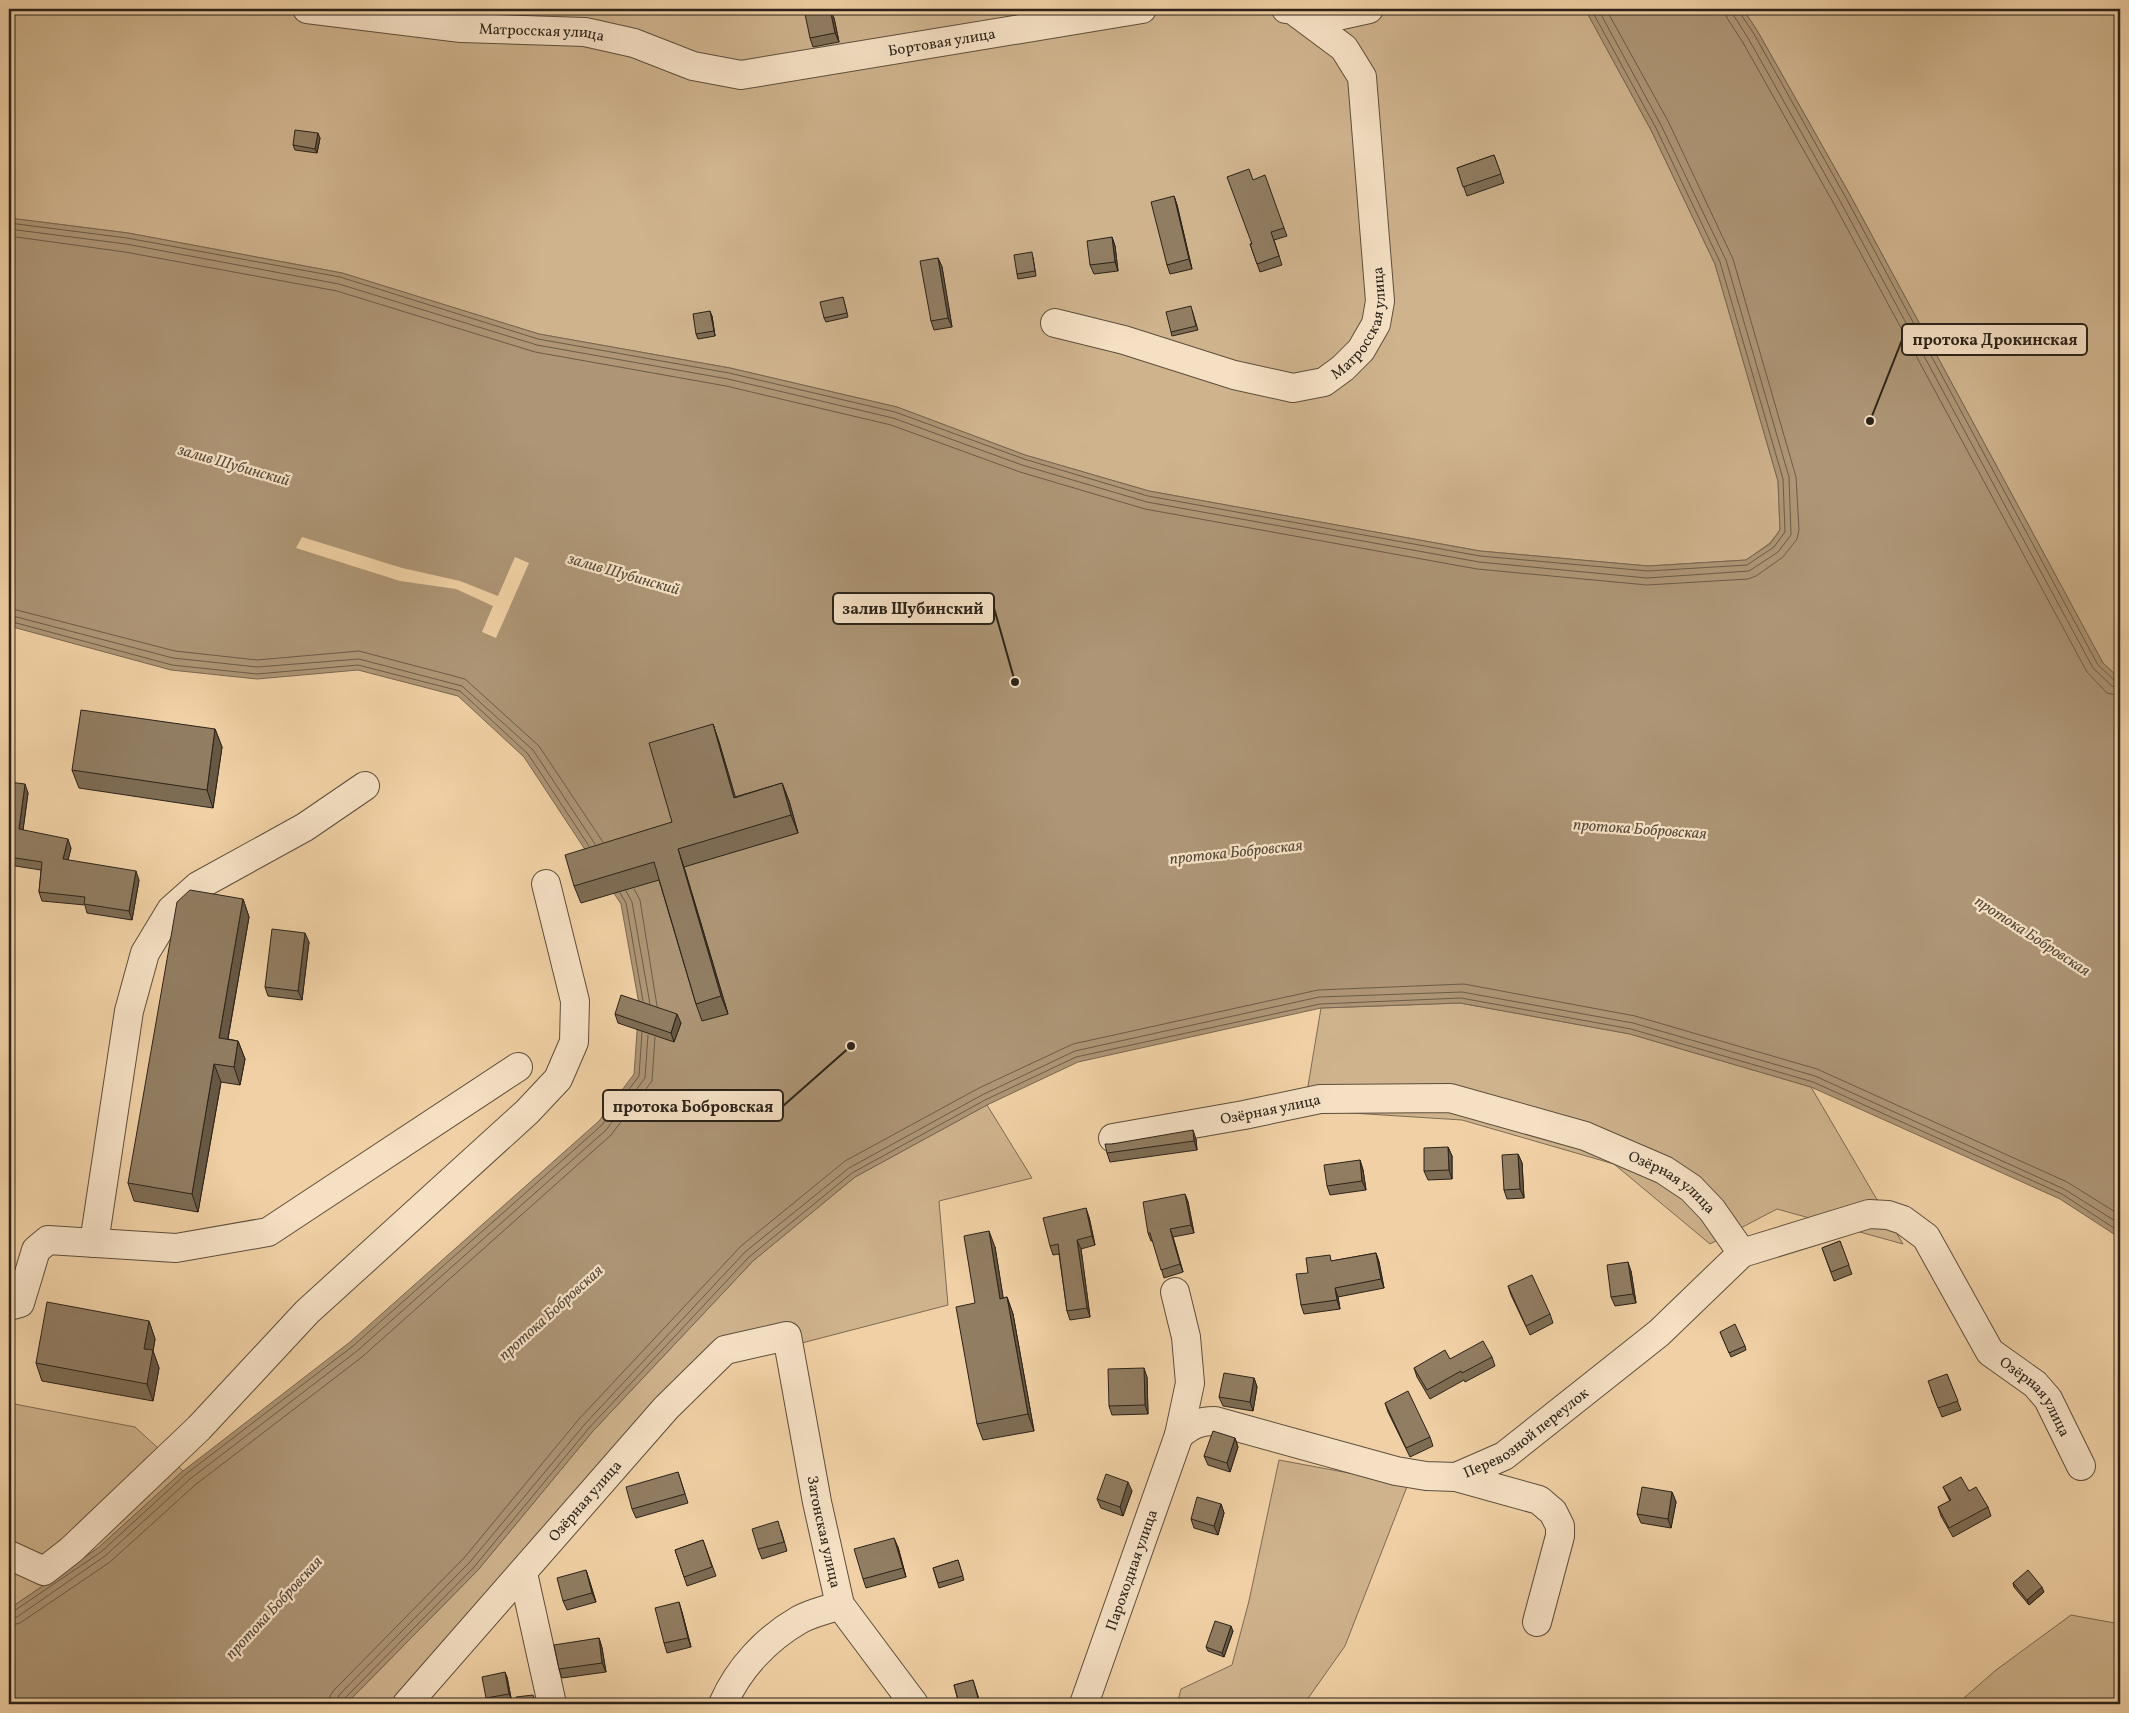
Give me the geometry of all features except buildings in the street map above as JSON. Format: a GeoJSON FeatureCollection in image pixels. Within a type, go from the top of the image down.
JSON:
{"type":"FeatureCollection","features":[{"type":"Feature","properties":{"kind":"street","name":"Матросская улица"},"geometry":{"type":"LineString","coordinates":[[307,9],[461,28],[584,32],[634,43],[694,66],[741,75]]}},
{"type":"Feature","properties":{"kind":"street","name":"Бортовая улица"},"geometry":{"type":"LineString","coordinates":[[741,75],[1142,9]]}},
{"type":"Feature","properties":{"kind":"street"},"geometry":{"type":"LineString","coordinates":[[1296,14],[1370,9]]}},
{"type":"Feature","properties":{"kind":"street","name":"Матросская улица"},"geometry":{"type":"LineString","coordinates":[[1055,323],[1124,340],[1234,375],[1293,388],[1324,382],[1343,368],[1361,350],[1376,324],[1380,301],[1362,77],[1344,48],[1296,14]]}},
{"type":"Feature","properties":{"kind":"street"},"geometry":{"type":"LineString","coordinates":[[94,1243],[129,1011],[145,952],[170,910],[198,886],[305,827],[365,786]]}},
{"type":"Feature","properties":{"kind":"street"},"geometry":{"type":"LineString","coordinates":[[9,1555],[44,1571],[72,1550],[199,1428],[307,1312],[527,1112],[558,1078],[574,1042],[575,1001],[546,884]]}},
{"type":"Feature","properties":{"kind":"street"},"geometry":{"type":"LineString","coordinates":[[9,1306],[20,1303],[36,1250],[48,1240],[176,1248],[268,1232],[518,1067]]}},
{"type":"Feature","properties":{"kind":"street","name":"Озёрная улица"},"geometry":{"type":"LineString","coordinates":[[1113,1138],[1244,1115],[1320,1099],[1450,1098],[1585,1136],[1664,1170],[1691,1188],[1712,1210],[1742,1253],[1869,1214],[1888,1215],[1903,1220],[1926,1237],[1990,1352],[2035,1384],[2048,1399],[2081,1466]]}},
{"type":"Feature","properties":{"kind":"street","name":"Перевозной переулок"},"geometry":{"type":"LineString","coordinates":[[1179,1436],[1190,1426],[1203,1421],[1215,1421],[1396,1471],[1426,1476],[1456,1477],[1504,1456],[1538,1431],[1659,1334],[1742,1253]]}},
{"type":"Feature","properties":{"kind":"street","name":"Пароходная улица"},"geometry":{"type":"LineString","coordinates":[[1084,1704],[1179,1436],[1190,1383],[1186,1337],[1174,1292]]}},
{"type":"Feature","properties":{"kind":"street","name":"Озёрная улица"},"geometry":{"type":"LineString","coordinates":[[407,1704],[666,1408],[725,1350],[787,1336]]}},
{"type":"Feature","properties":{"kind":"street","name":"Затонская улица"},"geometry":{"type":"LineString","coordinates":[[787,1336],[817,1502],[840,1605],[914,1704]]}},
{"type":"Feature","properties":{"kind":"street"},"geometry":{"type":"LineString","coordinates":[[1456,1477],[1539,1500],[1553,1512],[1560,1526],[1560,1536],[1537,1622]]}},
{"type":"Feature","properties":{"kind":"street"},"geometry":{"type":"LineString","coordinates":[[523,1573],[552,1704]]}},
{"type":"Feature","properties":{"kind":"street"},"geometry":{"type":"LineString","coordinates":[[723,1704],[731,1686],[741,1671],[767,1644],[800,1619],[840,1605]]}},
{"type":"Feature","properties":{"kind":"shaded area"},"geometry":{"type":"Polygon","coordinates":[[[9,9],[1585,9],[1651,130],[1715,264],[1778,481],[1780,530],[1770,543],[1746,560],[1648,566],[1480,551],[1149,491],[1025,455],[897,407],[730,368],[539,334],[342,273],[128,233],[9,218],[9,9]]]}},
{"type":"Feature","properties":{"kind":"shaded area"},"geometry":{"type":"Polygon","coordinates":[[[1743,9],[2120,9],[2120,679],[2103,663],[1850,195],[1758,32],[1743,9]]]}},
{"type":"Feature","properties":{"kind":"shaded area"},"geometry":{"type":"Polygon","coordinates":[[[1460,1003],[1630,1034],[1811,1087],[1903,1244],[1777,1209],[1710,1244],[1614,1164],[1462,1120],[1304,1110],[1321,1008],[1460,1003]]]}},
{"type":"Feature","properties":{"kind":"shaded area"},"geometry":{"type":"Polygon","coordinates":[[[987,1105],[1032,1178],[939,1201],[948,1305],[725,1363],[423,1704],[346,1704],[478,1570],[593,1431],[753,1261],[855,1177],[987,1105]]]}},
{"type":"Feature","properties":{"kind":"shaded area"},"geometry":{"type":"Polygon","coordinates":[[[9,1403],[135,1427],[183,1471],[98,1548],[9,1609],[9,1403]]]}},
{"type":"Feature","properties":{"kind":"shaded area"},"geometry":{"type":"Polygon","coordinates":[[[1279,1460],[1408,1484],[1345,1646],[1304,1704],[1177,1704],[1181,1689],[1232,1665],[1249,1601],[1279,1460]]]}},
{"type":"Feature","properties":{"kind":"shaded area"},"geometry":{"type":"Polygon","coordinates":[[[2071,1615],[2120,1624],[2120,1704],[1957,1704],[1996,1670],[2071,1615]]]}},
{"type":"Feature","properties":{"kind":"water"},"geometry":{"type":"Polygon","coordinates":[[[1585,9],[1743,9],[1758,32],[1850,195],[2103,663],[2120,679],[2120,1238],[2060,1199],[1811,1087],[1630,1034],[1460,1003],[1321,1008],[1078,1062],[987,1105],[855,1177],[753,1261],[593,1431],[478,1570],[346,1704],[9,1704],[9,1609],[98,1548],[183,1471],[350,1342],[599,1121],[634,1074],[639,1004],[621,904],[524,757],[458,696],[358,670],[257,679],[171,670],[9,626],[9,218],[128,233],[342,273],[539,334],[730,368],[897,407],[1025,455],[1149,491],[1480,551],[1648,566],[1746,560],[1770,544],[1780,530],[1778,481],[1715,264],[1651,130],[1585,9]]]}},
{"type":"Feature","properties":{"kind":"pier"},"geometry":{"type":"Polygon","coordinates":[[[302,537],[402,568],[460,581],[498,596],[515,557],[529,563],[496,638],[482,632],[493,606],[456,589],[400,581],[296,548],[302,537]]]}},
{"type":"Feature","properties":{"kind":"place","name":"протока Дрокинская"},"geometry":{"type":"Point","coordinates":[1870,421]}},
{"type":"Feature","properties":{"kind":"place","name":"залив Шубинский"},"geometry":{"type":"Point","coordinates":[1015,682]}},
{"type":"Feature","properties":{"kind":"place","name":"протока Бобровская"},"geometry":{"type":"Point","coordinates":[851,1046]}}]}
